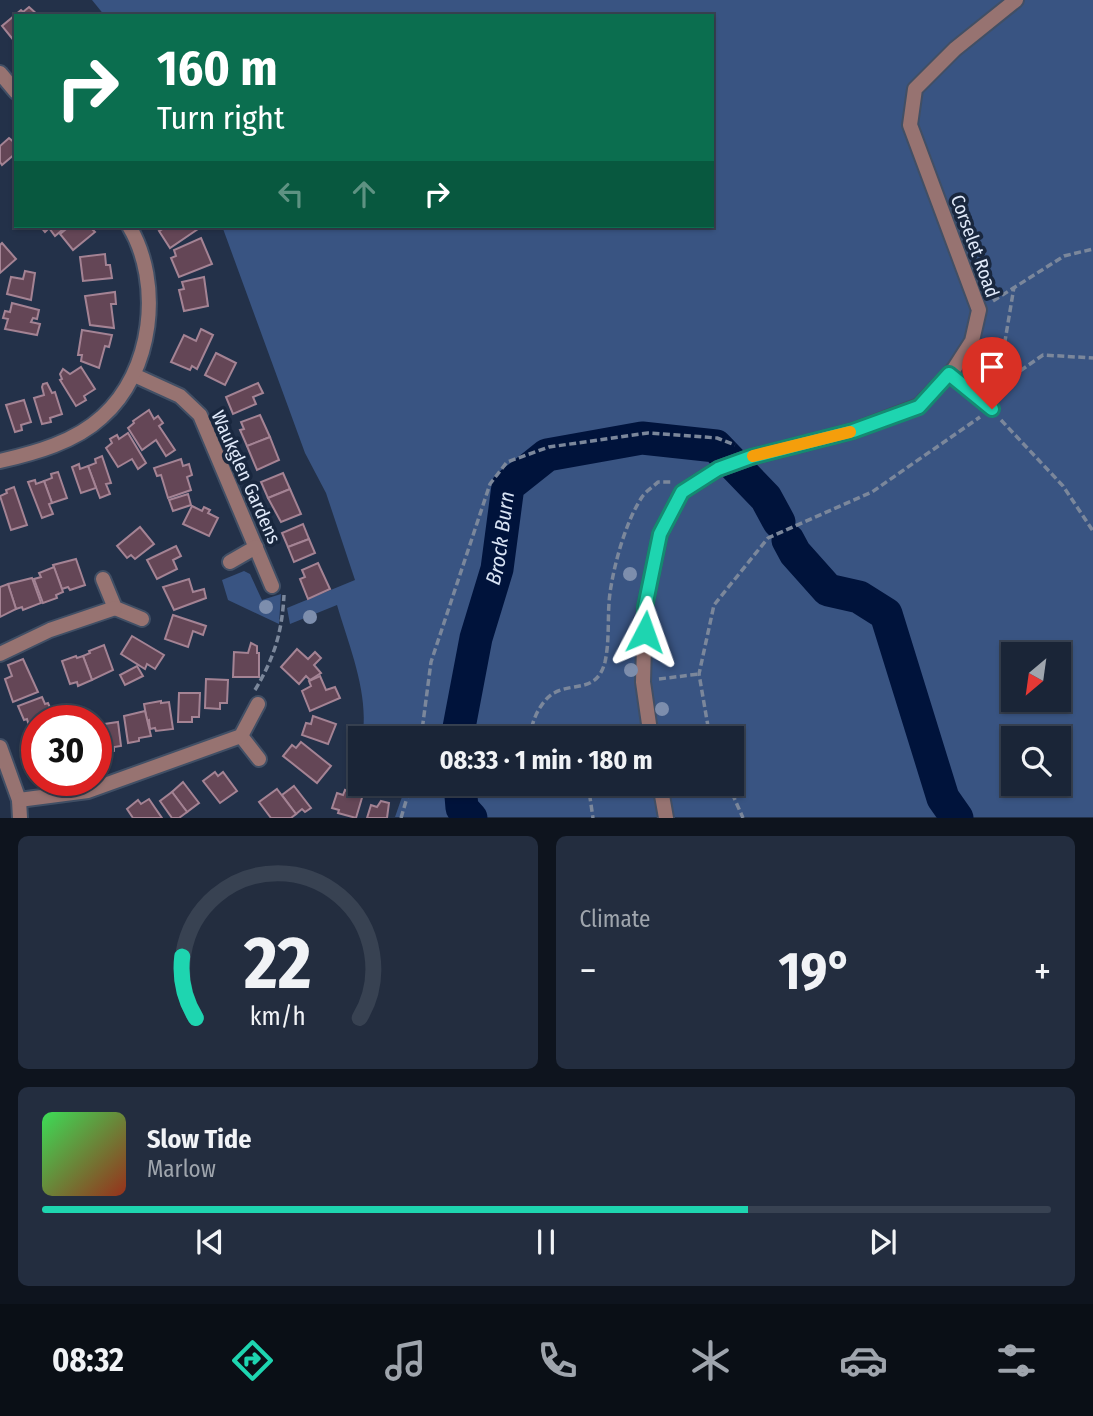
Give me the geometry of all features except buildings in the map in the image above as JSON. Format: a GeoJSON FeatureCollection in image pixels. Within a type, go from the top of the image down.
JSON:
{"type":"FeatureCollection","features":[{"type":"Feature","properties":{"kind":"street","name":"Corselet Road"},"geometry":{"type":"LineString","coordinates":[[649,726],[643,682],[645,607],[660,534],[682,492],[718,469],[756,456],[853,431],[919,407],[949,374],[972,341],[979,310],[910,125],[915,89],[955,49],[1016,0]]}},
{"type":"Feature","properties":{"kind":"street"},"geometry":{"type":"LineString","coordinates":[[0,73],[14,90]]}},
{"type":"Feature","properties":{"kind":"street"},"geometry":{"type":"LineString","coordinates":[[0,461],[76,436],[102,417],[134,374],[146,332],[150,294],[144,260],[130,228]]}},
{"type":"Feature","properties":{"kind":"street","name":"Waukglen Gardens"},"geometry":{"type":"LineString","coordinates":[[134,374],[180,396],[200,415],[272,586]]}},
{"type":"Feature","properties":{"kind":"street"},"geometry":{"type":"LineString","coordinates":[[230,562],[256,547]]}},
{"type":"Feature","properties":{"kind":"street"},"geometry":{"type":"LineString","coordinates":[[103,579],[115,608]]}},
{"type":"Feature","properties":{"kind":"street"},"geometry":{"type":"LineString","coordinates":[[0,654],[50,630],[115,608],[142,619]]}},
{"type":"Feature","properties":{"kind":"street"},"geometry":{"type":"LineString","coordinates":[[19,800],[88,791],[241,736],[258,704]]}},
{"type":"Feature","properties":{"kind":"street"},"geometry":{"type":"LineString","coordinates":[[241,736],[259,759]]}},
{"type":"Feature","properties":{"kind":"street"},"geometry":{"type":"LineString","coordinates":[[0,747],[19,800],[20,817]]}},
{"type":"Feature","properties":{"kind":"street"},"geometry":{"type":"LineString","coordinates":[[662,796],[666,817]]}},
{"type":"Feature","properties":{"kind":"lane"},"geometry":{"type":"LineString","coordinates":[[949,374],[992,409]]}},
{"type":"Feature","properties":{"kind":"path"},"geometry":{"type":"LineString","coordinates":[[979,310],[1064,256],[1093,249]]}},
{"type":"Feature","properties":{"kind":"path"},"geometry":{"type":"LineString","coordinates":[[708,726],[699,674],[714,604],[768,538],[872,492],[992,409],[1014,287]]}},
{"type":"Feature","properties":{"kind":"path"},"geometry":{"type":"LineString","coordinates":[[997,392],[1020,371],[1044,355],[1093,358]]}},
{"type":"Feature","properties":{"kind":"path"},"geometry":{"type":"LineString","coordinates":[[992,409],[1063,486],[1093,531]]}},
{"type":"Feature","properties":{"kind":"path"},"geometry":{"type":"LineString","coordinates":[[423,726],[431,662],[491,484],[507,462],[549,447],[648,433],[717,438],[756,456]]}},
{"type":"Feature","properties":{"kind":"path"},"geometry":{"type":"LineString","coordinates":[[533,726],[538,712],[553,693],[588,685],[598,677],[605,662],[610,592],[624,537],[643,496],[658,482],[671,482],[682,492]]}},
{"type":"Feature","properties":{"kind":"path"},"geometry":{"type":"LineString","coordinates":[[258,704],[253,694],[270,665],[283,626],[284,593],[272,586]]}},
{"type":"Feature","properties":{"kind":"path"},"geometry":{"type":"LineString","coordinates":[[643,682],[699,674]]}},
{"type":"Feature","properties":{"kind":"path"},"geometry":{"type":"LineString","coordinates":[[401,817],[407,796]]}},
{"type":"Feature","properties":{"kind":"path"},"geometry":{"type":"LineString","coordinates":[[588,796],[593,817]]}},
{"type":"Feature","properties":{"kind":"path"},"geometry":{"type":"LineString","coordinates":[[734,796],[743,817]]}},
{"type":"Feature","properties":{"kind":"shaded area"},"geometry":{"type":"Polygon","coordinates":[[[92,0],[1093,0],[1093,817],[395,817],[402,796],[744,796],[744,726],[364,726],[361,688],[337,605],[290,624],[287,608],[355,580],[326,493],[305,453],[223,228],[714,228],[714,14],[103,14],[92,0]]]}},
{"type":"Feature","properties":{"kind":"shaded area"},"geometry":{"type":"Polygon","coordinates":[[[244,571],[250,574],[262,600],[281,594],[279,624],[228,600],[222,580],[244,571]]]}},
{"type":"Feature","properties":{"kind":"waterway","name":"Brock Burn"},"geometry":{"type":"LineString","coordinates":[[459,726],[476,638],[497,569],[508,486],[547,455],[642,438],[716,446],[766,498],[779,522]]}},
{"type":"Feature","properties":{"kind":"waterway","name":"Brock Burn"},"geometry":{"type":"LineString","coordinates":[[788,540],[795,553],[828,590],[859,597],[886,614],[943,798],[957,818]]}},
{"type":"Feature","properties":{"kind":"waterway","name":"Brock Burn"},"geometry":{"type":"LineString","coordinates":[[461,796],[462,808],[471,818]]}},
{"type":"Feature","properties":{"kind":"slow traffic"},"geometry":{"type":"LineString","coordinates":[[753,456],[850,432]]}},
{"type":"Feature","properties":{"kind":"route"},"geometry":{"type":"LineString","coordinates":[[645,632],[645,607],[660,534],[682,492],[718,469],[751,457],[853,431],[919,407],[949,374],[992,409]]}}]}
